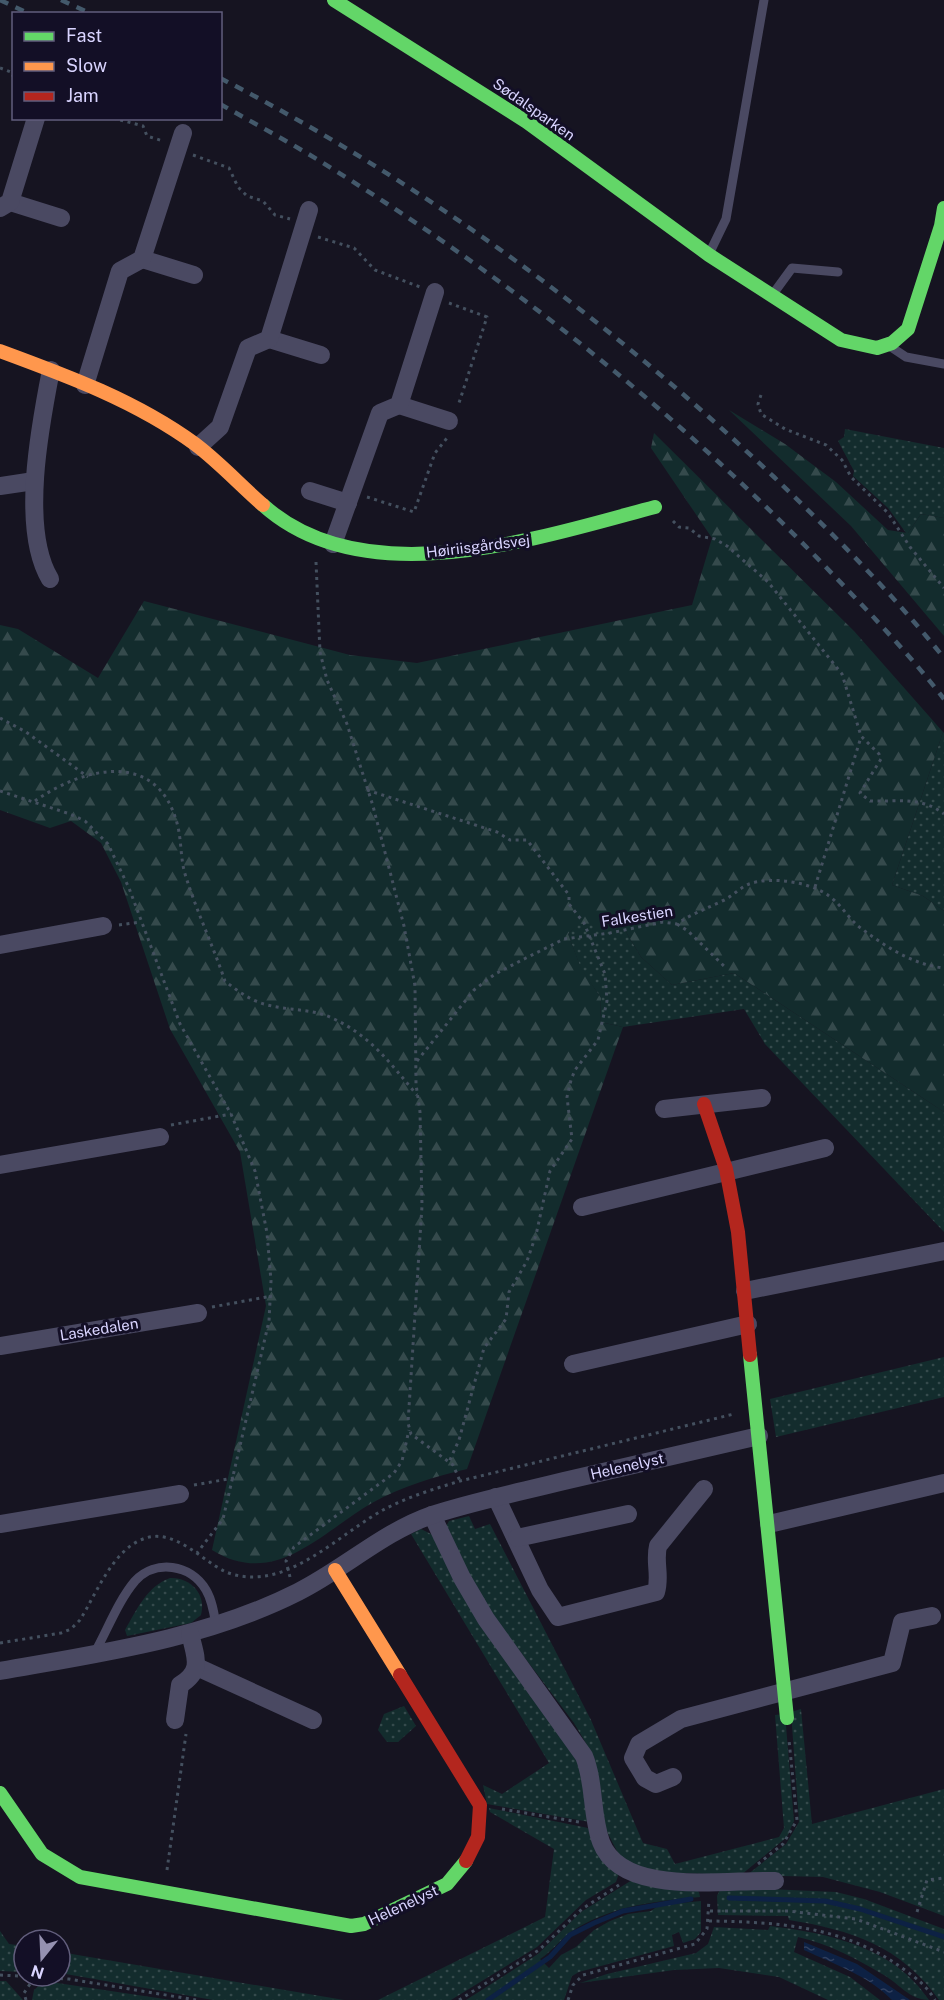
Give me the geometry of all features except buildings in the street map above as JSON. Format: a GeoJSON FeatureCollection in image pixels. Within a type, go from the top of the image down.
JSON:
{"type":"FeatureCollection","features":[{"type":"Feature","properties":{"kind":"street","name":"Sødalsparken"},"geometry":{"type":"LineString","coordinates":[[338,1],[527,122],[709,255],[841,340],[863,348],[877,349],[889,346]]}},
{"type":"Feature","properties":{"kind":"street"},"geometry":{"type":"LineString","coordinates":[[35,120],[5,205],[61,218]]}},
{"type":"Feature","properties":{"kind":"street"},"geometry":{"type":"LineString","coordinates":[[85,385],[120,271],[142,259],[181,140]]}},
{"type":"Feature","properties":{"kind":"street"},"geometry":{"type":"LineString","coordinates":[[889,346],[899,340],[908,328],[942,230],[944,208]]}},
{"type":"Feature","properties":{"kind":"street"},"geometry":{"type":"LineString","coordinates":[[269,339],[305,222]]}},
{"type":"Feature","properties":{"kind":"street"},"geometry":{"type":"LineString","coordinates":[[142,259],[194,276]]}},
{"type":"Feature","properties":{"kind":"street"},"geometry":{"type":"LineString","coordinates":[[399,405],[435,292]]}},
{"type":"Feature","properties":{"kind":"street"},"geometry":{"type":"LineString","coordinates":[[198,447],[220,427],[248,348],[269,339],[321,355]]}},
{"type":"Feature","properties":{"kind":"street","name":"Høiriisgårdsvej"},"geometry":{"type":"LineString","coordinates":[[0,351],[85,385],[169,426],[198,447],[286,526],[327,541],[380,553],[436,552],[518,544],[655,507]]}},
{"type":"Feature","properties":{"kind":"street"},"geometry":{"type":"LineString","coordinates":[[50,579],[41,564],[34,482],[40,425],[51,370]]}},
{"type":"Feature","properties":{"kind":"street"},"geometry":{"type":"LineString","coordinates":[[327,541],[348,503],[381,413],[399,405],[449,421]]}},
{"type":"Feature","properties":{"kind":"street"},"geometry":{"type":"LineString","coordinates":[[0,486],[34,482]]}},
{"type":"Feature","properties":{"kind":"street"},"geometry":{"type":"LineString","coordinates":[[310,490],[348,503]]}},
{"type":"Feature","properties":{"kind":"street"},"geometry":{"type":"LineString","coordinates":[[0,945],[103,926]]}},
{"type":"Feature","properties":{"kind":"street"},"geometry":{"type":"LineString","coordinates":[[664,1109],[762,1098]]}},
{"type":"Feature","properties":{"kind":"street"},"geometry":{"type":"LineString","coordinates":[[704,1104],[726,1169],[738,1232],[787,1718]]}},
{"type":"Feature","properties":{"kind":"street"},"geometry":{"type":"LineString","coordinates":[[0,1165],[160,1137]]}},
{"type":"Feature","properties":{"kind":"street"},"geometry":{"type":"LineString","coordinates":[[582,1207],[726,1169],[825,1148]]}},
{"type":"Feature","properties":{"kind":"street"},"geometry":{"type":"LineString","coordinates":[[745,1291],[944,1251]]}},
{"type":"Feature","properties":{"kind":"street","name":"Laskedalen"},"geometry":{"type":"LineString","coordinates":[[0,1346],[198,1313]]}},
{"type":"Feature","properties":{"kind":"street"},"geometry":{"type":"LineString","coordinates":[[573,1364],[748,1324]]}},
{"type":"Feature","properties":{"kind":"street","name":"Helenelyst"},"geometry":{"type":"LineString","coordinates":[[0,1671],[94,1654],[216,1625],[298,1591],[401,1528],[432,1515],[496,1497],[759,1436]]}},
{"type":"Feature","properties":{"kind":"street"},"geometry":{"type":"LineString","coordinates":[[768,1524],[944,1483]]}},
{"type":"Feature","properties":{"kind":"street"},"geometry":{"type":"LineString","coordinates":[[496,1497],[540,1590],[558,1617],[656,1592],[659,1582],[656,1557],[658,1546],[704,1489]]}},
{"type":"Feature","properties":{"kind":"street"},"geometry":{"type":"LineString","coordinates":[[0,1524],[180,1494]]}},
{"type":"Feature","properties":{"kind":"street"},"geometry":{"type":"LineString","coordinates":[[517,1538],[628,1514]]}},
{"type":"Feature","properties":{"kind":"street"},"geometry":{"type":"LineString","coordinates":[[432,1515],[462,1578],[486,1619],[584,1755],[591,1772],[597,1825],[602,1843],[619,1867],[636,1875],[656,1880],[775,1881]]}},
{"type":"Feature","properties":{"kind":"street"},"geometry":{"type":"LineString","coordinates":[[335,1570],[480,1805]]}},
{"type":"Feature","properties":{"kind":"street"},"geometry":{"type":"LineString","coordinates":[[673,1777],[656,1784],[645,1778],[633,1758],[639,1744],[681,1719],[892,1663],[902,1622],[932,1616]]}},
{"type":"Feature","properties":{"kind":"street"},"geometry":{"type":"LineString","coordinates":[[181,1725],[180,1685],[191,1678],[197,1667],[190,1633]]}},
{"type":"Feature","properties":{"kind":"street"},"geometry":{"type":"LineString","coordinates":[[197,1667],[313,1720]]}},
{"type":"Feature","properties":{"kind":"street","name":"Helenelyst"},"geometry":{"type":"LineString","coordinates":[[0,1793],[42,1854],[80,1877],[351,1926],[364,1924],[447,1884],[456,1875],[481,1831],[483,1819],[480,1805]]}},
{"type":"Feature","properties":{"kind":"lane"},"geometry":{"type":"LineString","coordinates":[[709,255],[726,219],[764,0]]}},
{"type":"Feature","properties":{"kind":"lane"},"geometry":{"type":"LineString","coordinates":[[772,295],[792,268],[838,272]]}},
{"type":"Feature","properties":{"kind":"lane"},"geometry":{"type":"LineString","coordinates":[[889,346],[906,357],[944,364]]}},
{"type":"Feature","properties":{"kind":"lane"},"geometry":{"type":"LineString","coordinates":[[94,1654],[134,1582],[147,1570],[165,1566],[186,1571],[206,1588],[216,1625]]}},
{"type":"Feature","properties":{"kind":"path"},"geometry":{"type":"LineString","coordinates":[[120,120],[143,126],[147,136],[181,140],[202,160],[229,168],[238,187],[247,196],[263,201],[275,215],[305,222],[354,248],[381,274],[435,292]]}},
{"type":"Feature","properties":{"kind":"path"},"geometry":{"type":"LineString","coordinates":[[761,395],[758,404],[761,414],[785,429],[826,445],[842,460],[851,477],[888,513],[910,547],[944,588]]}},
{"type":"Feature","properties":{"kind":"path"},"geometry":{"type":"LineString","coordinates":[[655,507],[679,527],[689,528],[699,536],[715,539],[727,546],[768,582],[842,674],[861,736],[881,759],[876,770],[863,785],[860,793],[864,798],[870,801],[909,800],[926,803],[944,814]]}},
{"type":"Feature","properties":{"kind":"path"},"geometry":{"type":"LineString","coordinates":[[0,1643],[71,1629],[80,1620],[119,1556],[132,1544],[146,1537],[162,1537],[178,1541],[226,1572],[245,1577],[265,1576],[287,1570],[286,1561],[294,1547],[394,1473],[402,1461],[409,1428],[408,1392],[422,1206],[415,986],[404,926],[367,790],[347,724],[327,680],[320,652],[315,576],[327,541]]}},
{"type":"Feature","properties":{"kind":"path"},"geometry":{"type":"LineString","coordinates":[[0,718],[26,732],[88,777]]}},
{"type":"Feature","properties":{"kind":"path"},"geometry":{"type":"LineString","coordinates":[[815,887],[861,736]]}},
{"type":"Feature","properties":{"kind":"path"},"geometry":{"type":"LineString","coordinates":[[34,802],[60,785],[88,777],[125,771],[135,772],[159,788],[177,824],[185,877],[225,981],[238,992],[265,1004],[297,1008],[331,1017],[372,1042],[418,1096]]}},
{"type":"Feature","properties":{"kind":"path"},"geometry":{"type":"LineString","coordinates":[[367,790],[497,832],[510,840],[527,840],[569,895],[571,908],[584,923],[605,974],[607,1000],[598,1040],[575,1070],[567,1097],[572,1139],[550,1171],[536,1235],[526,1261],[509,1292],[506,1319],[484,1348],[459,1440],[449,1462]]}},
{"type":"Feature","properties":{"kind":"path"},"geometry":{"type":"LineString","coordinates":[[0,791],[70,814],[99,833],[115,856],[180,1024],[231,1114],[255,1171],[267,1233],[272,1296],[234,1478],[220,1526],[197,1553]]}},
{"type":"Feature","properties":{"kind":"path","name":"Falkestien"},"geometry":{"type":"LineString","coordinates":[[416,1063],[422,1052],[474,990],[495,974],[555,943],[663,922],[677,924],[690,915],[725,900],[751,883],[766,880],[815,887],[830,896],[860,927],[885,945],[925,966],[944,968]]}},
{"type":"Feature","properties":{"kind":"path"},"geometry":{"type":"LineString","coordinates":[[677,924],[688,931],[725,967]]}},
{"type":"Feature","properties":{"kind":"path"},"geometry":{"type":"LineString","coordinates":[[160,1137],[165,1126],[231,1114]]}},
{"type":"Feature","properties":{"kind":"path"},"geometry":{"type":"LineString","coordinates":[[198,1313],[219,1303],[272,1296]]}},
{"type":"Feature","properties":{"kind":"path"},"geometry":{"type":"LineString","coordinates":[[409,1428],[411,1434],[421,1443],[449,1462],[460,1481]]}},
{"type":"Feature","properties":{"kind":"path"},"geometry":{"type":"LineString","coordinates":[[180,1494],[191,1485],[234,1478]]}},
{"type":"Feature","properties":{"kind":"path"},"geometry":{"type":"LineString","coordinates":[[744,1880],[744,1875],[783,1844],[797,1820],[787,1718]]}},
{"type":"Feature","properties":{"kind":"path"},"geometry":{"type":"LineString","coordinates":[[164,1892],[181,1725]]}},
{"type":"Feature","properties":{"kind":"path"},"geometry":{"type":"LineString","coordinates":[[480,1805],[597,1825]]}},
{"type":"Feature","properties":{"kind":"path"},"geometry":{"type":"LineString","coordinates":[[459,2000],[539,1950],[582,1909],[636,1875]]}},
{"type":"Feature","properties":{"kind":"path"},"geometry":{"type":"LineString","coordinates":[[917,1912],[927,1880],[944,1878]]}},
{"type":"Feature","properties":{"kind":"path"},"geometry":{"type":"LineString","coordinates":[[568,2000],[573,1985],[583,1975],[695,1944],[704,1936],[709,1921],[709,1881]]}},
{"type":"Feature","properties":{"kind":"path"},"geometry":{"type":"LineString","coordinates":[[710,1911],[823,1913],[856,1919],[944,1952]]}},
{"type":"Feature","properties":{"kind":"path"},"geometry":{"type":"LineString","coordinates":[[709,1921],[790,1925],[837,1934],[888,1958],[927,1986],[934,2000]]}},
{"type":"Feature","properties":{"kind":"path"},"geometry":{"type":"LineString","coordinates":[[72,1979],[196,2000]]}},
{"type":"Feature","properties":{"kind":"green space"},"geometry":{"type":"Polygon","coordinates":[[[729,410],[785,444],[836,482],[888,530],[908,533],[921,514],[944,518],[944,636],[851,526],[729,410]]]}},
{"type":"Feature","properties":{"kind":"green space"},"geometry":{"type":"Polygon","coordinates":[[[845,429],[944,448],[944,518],[921,514],[906,533],[888,508],[853,476],[854,471],[838,441],[844,437],[845,429]]]}},
{"type":"Feature","properties":{"kind":"green space"},"geometry":{"type":"Polygon","coordinates":[[[654,433],[854,631],[943,732],[892,885],[923,896],[944,911],[944,1112],[734,973],[672,985],[641,957],[620,922],[579,924],[568,934],[581,968],[601,998],[600,1022],[623,1027],[467,1469],[418,1483],[383,1497],[315,1541],[277,1560],[256,1563],[235,1560],[212,1550],[266,1306],[240,1152],[170,1029],[121,882],[101,843],[71,821],[50,828],[0,810],[0,625],[18,629],[98,678],[144,601],[350,655],[417,663],[692,605],[712,538],[651,448],[654,433]]]}},
{"type":"Feature","properties":{"kind":"green space"},"geometry":{"type":"Polygon","coordinates":[[[943,732],[944,911],[923,896],[892,885],[943,732]]]}},
{"type":"Feature","properties":{"kind":"green space"},"geometry":{"type":"Polygon","coordinates":[[[620,922],[641,957],[672,985],[734,973],[944,1112],[944,1232],[765,1044],[744,1009],[623,1027],[600,1022],[601,998],[581,969],[568,934],[579,923],[620,922]]]}},
{"type":"Feature","properties":{"kind":"green space"},"geometry":{"type":"Polygon","coordinates":[[[944,1357],[944,1397],[776,1437],[770,1399],[944,1357]]]}},
{"type":"Feature","properties":{"kind":"green space"},"geometry":{"type":"Polygon","coordinates":[[[469,1516],[475,1529],[490,1524],[591,1720],[643,1843],[667,1849],[675,1864],[779,1837],[784,1828],[775,1715],[785,1714],[794,1821],[787,1837],[741,1875],[646,1872],[620,1857],[604,1826],[587,1745],[574,1723],[482,1601],[444,1530],[449,1521],[469,1516]]]}},
{"type":"Feature","properties":{"kind":"green space"},"geometry":{"type":"Polygon","coordinates":[[[421,1529],[433,1535],[585,1771],[590,1822],[487,1804],[483,1785],[502,1794],[549,1763],[411,1534],[421,1529]]]}},
{"type":"Feature","properties":{"kind":"green space"},"geometry":{"type":"Polygon","coordinates":[[[170,1578],[184,1580],[195,1588],[201,1600],[201,1615],[191,1623],[127,1636],[125,1630],[143,1600],[155,1587],[170,1578]]]}},
{"type":"Feature","properties":{"kind":"green space"},"geometry":{"type":"Polygon","coordinates":[[[404,1706],[416,1726],[398,1742],[387,1742],[378,1730],[384,1714],[404,1706]]]}},
{"type":"Feature","properties":{"kind":"green space"},"geometry":{"type":"Polygon","coordinates":[[[801,1709],[812,1824],[944,1789],[944,1848],[934,1888],[944,1892],[944,1916],[880,1892],[823,1877],[747,1875],[786,1844],[799,1822],[791,1712],[801,1709]]]}},
{"type":"Feature","properties":{"kind":"green space"},"geometry":{"type":"Polygon","coordinates":[[[489,1808],[588,1828],[597,1853],[619,1873],[616,1882],[586,1900],[537,1947],[451,2000],[378,2000],[545,1917],[554,1849],[490,1812],[489,1808]]]}},
{"type":"Feature","properties":{"kind":"green space"},"geometry":{"type":"Polygon","coordinates":[[[944,1848],[944,1892],[933,1888],[944,1848]]]}},
{"type":"Feature","properties":{"kind":"green space"},"geometry":{"type":"Polygon","coordinates":[[[632,1880],[695,1889],[699,1892],[700,1897],[633,1906],[601,1916],[571,1932],[540,1959],[549,1968],[561,1955],[576,1947],[594,1930],[628,1914],[651,1911],[659,1905],[701,1901],[701,1932],[695,1939],[683,1943],[679,1932],[672,1935],[674,1946],[579,1972],[572,1976],[564,2000],[466,2000],[538,1954],[581,1912],[632,1880]]]}},
{"type":"Feature","properties":{"kind":"green space"},"geometry":{"type":"Polygon","coordinates":[[[721,1887],[836,1892],[864,1899],[944,1929],[944,2000],[939,2000],[908,1966],[873,1943],[854,1935],[789,1920],[788,1916],[718,1915],[717,1896],[721,1887]]]}},
{"type":"Feature","properties":{"kind":"green space"},"geometry":{"type":"Polygon","coordinates":[[[770,1926],[837,1939],[879,1955],[898,1967],[929,2000],[910,1994],[888,1978],[842,1952],[798,1937],[794,1952],[850,1977],[880,2000],[828,2000],[779,1977],[719,1968],[674,1970],[580,1983],[607,1974],[696,1953],[708,1944],[714,1927],[768,1930],[770,1926]]]}},
{"type":"Feature","properties":{"kind":"green space"},"geometry":{"type":"Polygon","coordinates":[[[0,1931],[9,1944],[12,1944],[12,1972],[0,1971],[0,1931]]]}},
{"type":"Feature","properties":{"kind":"green space"},"geometry":{"type":"Polygon","coordinates":[[[72,1954],[344,2000],[213,2000],[72,1975],[72,1954]]]}},
{"type":"Feature","properties":{"kind":"green space"},"geometry":{"type":"Polygon","coordinates":[[[0,1981],[6,1981],[23,2000],[0,2000],[0,1981]]]}},
{"type":"Feature","properties":{"kind":"green space"},"geometry":{"type":"Polygon","coordinates":[[[72,1985],[171,2000],[32,2000],[36,1988],[72,1988],[72,1985]]]}},
{"type":"Feature","properties":{"kind":"water"},"geometry":{"type":"Polygon","coordinates":[[[804,1942],[857,1964],[910,2000],[892,2000],[862,1977],[804,1950],[804,1942]]]}},
{"type":"Feature","properties":{"kind":"waterway"},"geometry":{"type":"LineString","coordinates":[[729,1898],[825,1901],[860,1909],[944,1937]]}},
{"type":"Feature","properties":{"kind":"waterway"},"geometry":{"type":"LineString","coordinates":[[488,2000],[550,1957],[570,1935],[594,1923],[623,1911],[691,1899]]}},
{"type":"Feature","properties":{"kind":"railway"},"geometry":{"type":"LineString","coordinates":[[0,0],[26,12]]}},
{"type":"Feature","properties":{"kind":"railway"},"geometry":{"type":"LineString","coordinates":[[61,0],[88,12]]}},
{"type":"Feature","properties":{"kind":"railway"},"geometry":{"type":"LineString","coordinates":[[222,79],[369,162],[441,209],[580,309],[711,419],[774,477],[862,565],[944,658]]}},
{"type":"Feature","properties":{"kind":"railway"},"geometry":{"type":"LineString","coordinates":[[222,105],[304,151],[463,255],[588,350],[649,400],[708,452],[821,562],[915,663],[944,699]]}},
{"type":"Feature","properties":{"kind":"traffic: fast"},"geometry":{"type":"LineString","coordinates":[[334,0],[527,122],[709,255],[841,340],[877,348],[892,343],[908,329],[941,226],[944,208]]}},
{"type":"Feature","properties":{"kind":"traffic: fast"},"geometry":{"type":"LineString","coordinates":[[263,505],[304,532],[351,548],[401,554],[453,552],[507,544],[559,533],[655,507]]}},
{"type":"Feature","properties":{"kind":"traffic: fast"},"geometry":{"type":"LineString","coordinates":[[750,1355],[787,1718]]}},
{"type":"Feature","properties":{"kind":"traffic: fast"},"geometry":{"type":"LineString","coordinates":[[0,1793],[42,1854],[80,1877],[351,1926],[364,1924],[447,1884],[466,1861]]}},
{"type":"Feature","properties":{"kind":"traffic: slow"},"geometry":{"type":"LineString","coordinates":[[0,351],[76,380],[149,415],[204,451],[263,505]]}},
{"type":"Feature","properties":{"kind":"traffic: slow"},"geometry":{"type":"LineString","coordinates":[[335,1570],[400,1675]]}},
{"type":"Feature","properties":{"kind":"traffic: jam"},"geometry":{"type":"LineString","coordinates":[[704,1104],[726,1169],[738,1232],[750,1355]]}},
{"type":"Feature","properties":{"kind":"traffic: jam"},"geometry":{"type":"LineString","coordinates":[[400,1675],[480,1805],[478,1837],[466,1861]]}}]}
